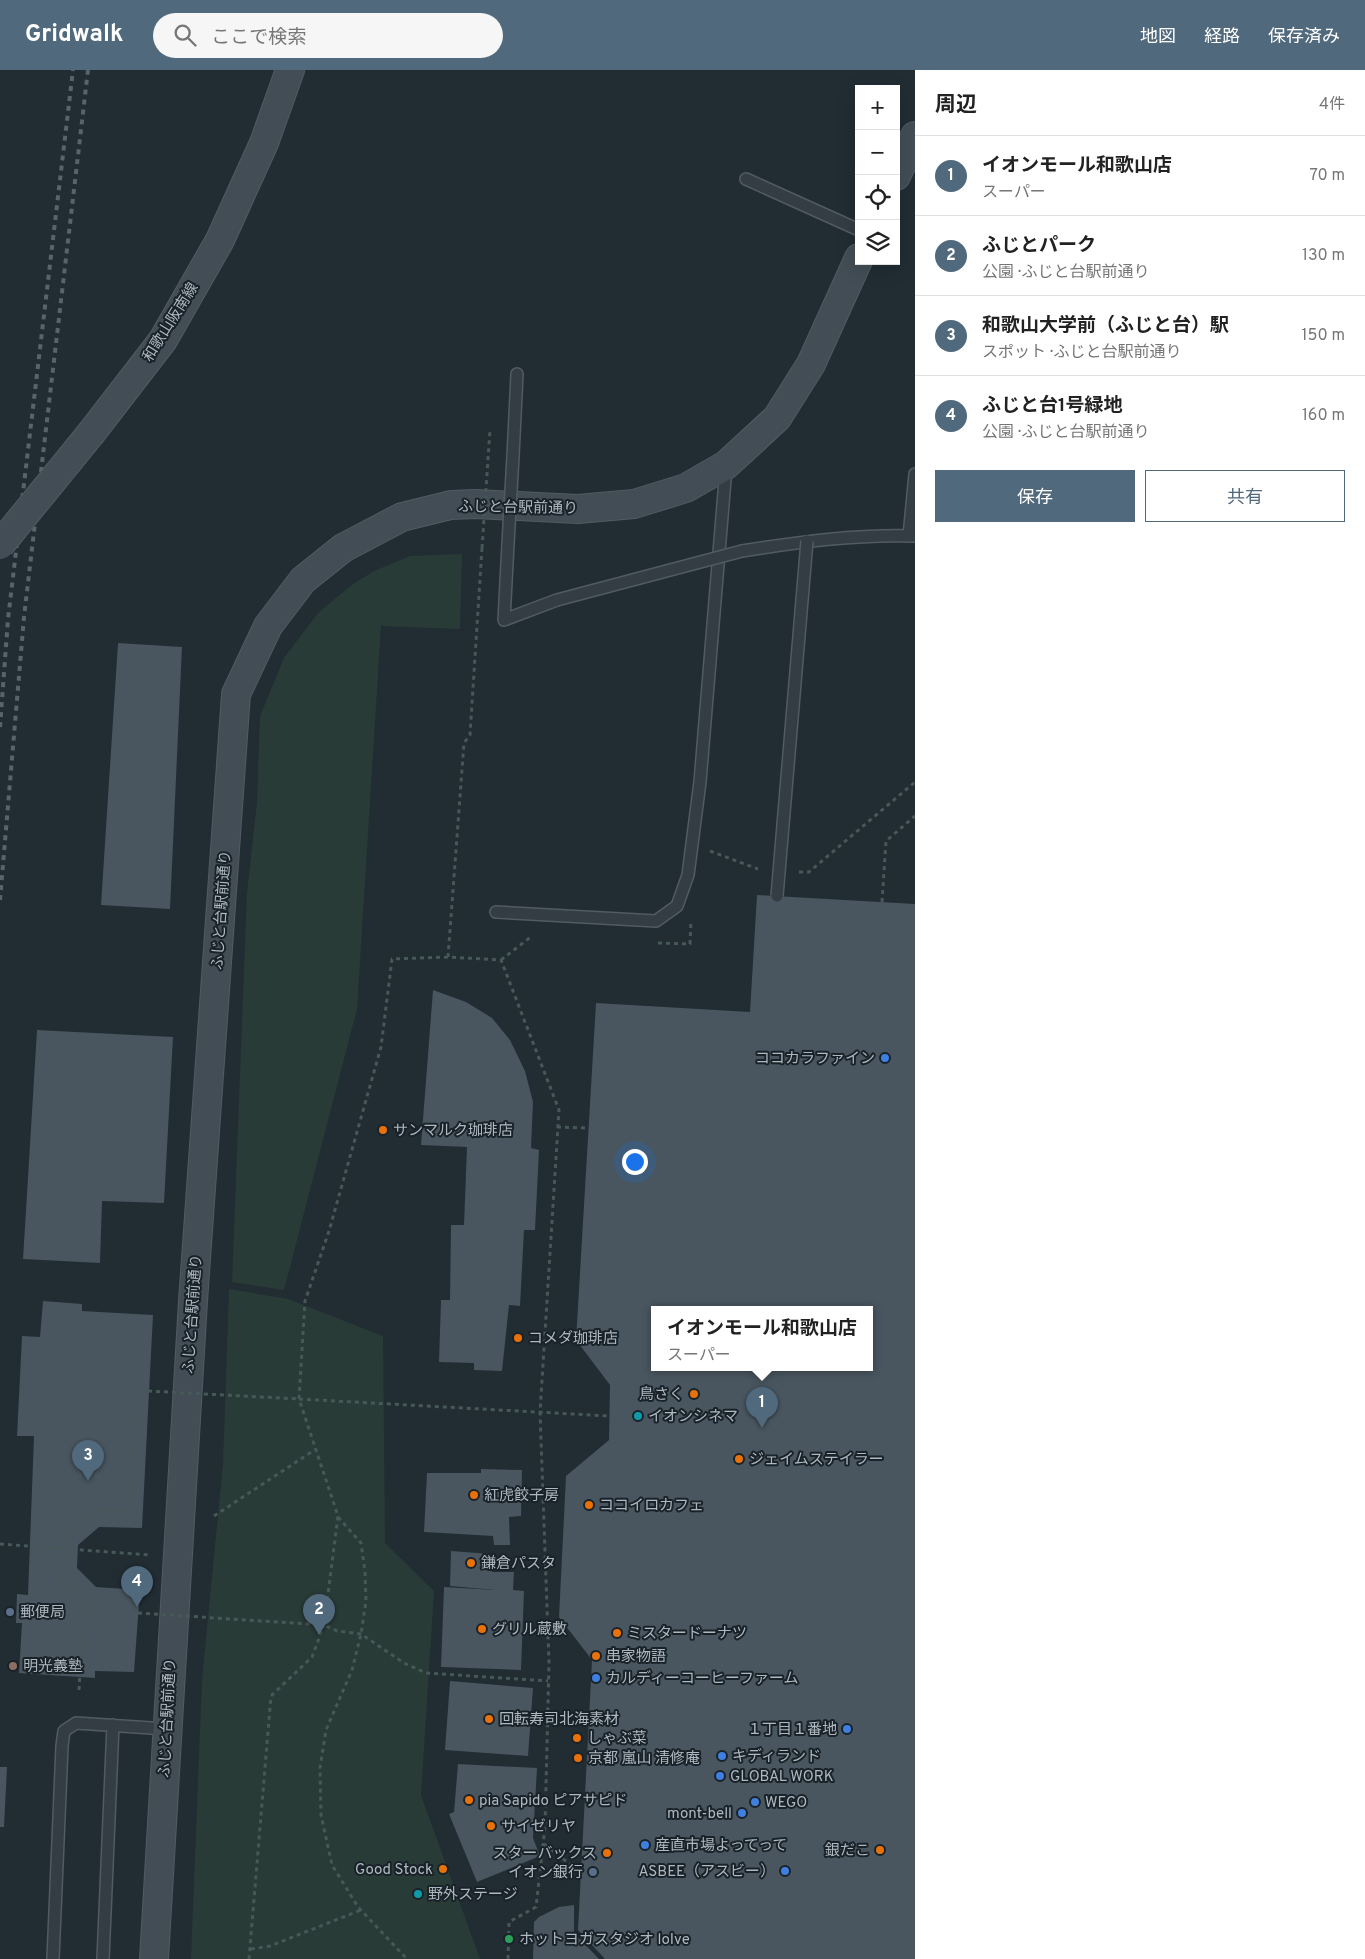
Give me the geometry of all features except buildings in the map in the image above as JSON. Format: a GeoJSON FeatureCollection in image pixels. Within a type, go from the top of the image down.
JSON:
{"type":"FeatureCollection","features":[{"type":"Feature","properties":{"kind":"street","name":"和歌山阪南線"},"geometry":{"type":"LineString","coordinates":[[0,545],[92,432],[163,340],[220,240],[264,143],[290,70]]}},
{"type":"Feature","properties":{"kind":"street"},"geometry":{"type":"LineString","coordinates":[[896,175],[915,136]]}},
{"type":"Feature","properties":{"kind":"street","name":"ふじと台駅前通り"},"geometry":{"type":"LineString","coordinates":[[154,1959],[193,1291],[236,694],[268,626],[303,580],[343,548],[402,517],[451,506],[475,504],[578,509],[634,504],[686,488],[726,465],[777,418],[811,364],[856,265]]}},
{"type":"Feature","properties":{"kind":"lane"},"geometry":{"type":"LineString","coordinates":[[746,179],[855,228]]}},
{"type":"Feature","properties":{"kind":"lane"},"geometry":{"type":"LineString","coordinates":[[517,374],[504,620],[557,600],[742,551],[807,541],[912,536],[915,474]]}},
{"type":"Feature","properties":{"kind":"lane"},"geometry":{"type":"LineString","coordinates":[[496,912],[656,921],[677,906],[688,875],[700,782],[726,465]]}},
{"type":"Feature","properties":{"kind":"lane"},"geometry":{"type":"LineString","coordinates":[[777,896],[807,541]]}},
{"type":"Feature","properties":{"kind":"lane"},"geometry":{"type":"LineString","coordinates":[[53,1959],[64,1731],[76,1723],[166,1728]]}},
{"type":"Feature","properties":{"kind":"lane"},"geometry":{"type":"LineString","coordinates":[[103,1959],[113,1725]]}},
{"type":"Feature","properties":{"kind":"path"},"geometry":{"type":"LineString","coordinates":[[448,957],[464,744],[470,735],[490,430]]}},
{"type":"Feature","properties":{"kind":"path"},"geometry":{"type":"LineString","coordinates":[[790,871],[809,872],[915,782]]}},
{"type":"Feature","properties":{"kind":"path"},"geometry":{"type":"LineString","coordinates":[[882,902],[886,841],[915,816]]}},
{"type":"Feature","properties":{"kind":"path"},"geometry":{"type":"LineString","coordinates":[[707,850],[762,870]]}},
{"type":"Feature","properties":{"kind":"path"},"geometry":{"type":"LineString","coordinates":[[406,1959],[361,1910],[332,1865],[321,1815],[320,1768],[326,1730],[352,1670],[361,1634],[366,1601],[365,1572],[361,1543],[338,1516],[300,1399],[305,1301],[329,1232],[381,1047],[392,959],[448,957],[501,960],[559,1110],[540,1412],[548,1680],[545,1827],[536,1907],[508,1922],[508,1959]]}},
{"type":"Feature","properties":{"kind":"path"},"geometry":{"type":"LineString","coordinates":[[557,1127],[588,1128]]}},
{"type":"Feature","properties":{"kind":"path"},"geometry":{"type":"LineString","coordinates":[[79,1690],[84,1599],[62,1580],[65,1536],[94,1511],[128,1512],[135,1390],[610,1416]]}},
{"type":"Feature","properties":{"kind":"path"},"geometry":{"type":"LineString","coordinates":[[214,1516],[316,1449]]}},
{"type":"Feature","properties":{"kind":"path"},"geometry":{"type":"LineString","coordinates":[[249,1959],[271,1696],[312,1657],[324,1625],[338,1516]]}},
{"type":"Feature","properties":{"kind":"path"},"geometry":{"type":"LineString","coordinates":[[0,1544],[156,1555]]}},
{"type":"Feature","properties":{"kind":"path"},"geometry":{"type":"LineString","coordinates":[[138,1613],[324,1625],[337,1631],[361,1634],[404,1663],[426,1673],[548,1680]]}},
{"type":"Feature","properties":{"kind":"path"},"geometry":{"type":"LineString","coordinates":[[543,1844],[581,1873]]}},
{"type":"Feature","properties":{"kind":"path"},"geometry":{"type":"LineString","coordinates":[[251,1949],[270,1946],[361,1910]]}},
{"type":"Feature","properties":{"kind":"green space"},"geometry":{"type":"Polygon","coordinates":[[[462,554],[460,629],[381,626],[357,1009],[284,1290],[232,1282],[247,893],[257,802],[260,716],[284,658],[318,613],[353,584],[374,571],[410,556],[462,554]]]}},
{"type":"Feature","properties":{"kind":"green space"},"geometry":{"type":"Polygon","coordinates":[[[229,1289],[288,1299],[383,1336],[385,1543],[434,1591],[421,1795],[480,1959],[191,1959],[202,1680],[223,1464],[229,1289]]]}},
{"type":"Feature","properties":{"kind":"railway"},"geometry":{"type":"LineString","coordinates":[[0,727],[8,619],[73,70]]}},
{"type":"Feature","properties":{"kind":"railway"},"geometry":{"type":"LineString","coordinates":[[0,900],[24,617],[88,70]]}},
{"type":"Feature","properties":{"kind":"place","name":"ココカラファイン"},"geometry":{"type":"Point","coordinates":[885,1058]}},
{"type":"Feature","properties":{"kind":"place","name":"サンマルク珈琲店"},"geometry":{"type":"Point","coordinates":[383,1130]}},
{"type":"Feature","properties":{"kind":"place","name":"コメダ珈琲店"},"geometry":{"type":"Point","coordinates":[518,1338]}},
{"type":"Feature","properties":{"kind":"place","name":"鳥さく"},"geometry":{"type":"Point","coordinates":[694,1394]}},
{"type":"Feature","properties":{"kind":"place","name":"イオンシネマ"},"geometry":{"type":"Point","coordinates":[638,1416]}},
{"type":"Feature","properties":{"kind":"place","name":"イオンモール和歌山店"},"geometry":{"type":"Point","coordinates":[762,1428]}},
{"type":"Feature","properties":{"kind":"place","name":"ジェイムステイラー"},"geometry":{"type":"Point","coordinates":[739,1459]}},
{"type":"Feature","properties":{"kind":"place","name":"和歌山大学前（ふじと台）駅"},"geometry":{"type":"Point","coordinates":[88,1481]}},
{"type":"Feature","properties":{"kind":"place","name":"紅虎餃子房"},"geometry":{"type":"Point","coordinates":[474,1495]}},
{"type":"Feature","properties":{"kind":"place","name":"ココイロカフェ"},"geometry":{"type":"Point","coordinates":[589,1505]}},
{"type":"Feature","properties":{"kind":"place","name":"鎌倉パスタ"},"geometry":{"type":"Point","coordinates":[471,1563]}},
{"type":"Feature","properties":{"kind":"place","name":"ふじと台1号緑地"},"geometry":{"type":"Point","coordinates":[137,1607]}},
{"type":"Feature","properties":{"kind":"place","name":"郵便局"},"geometry":{"type":"Point","coordinates":[10,1612]}},
{"type":"Feature","properties":{"kind":"place","name":"グリル蔵敷"},"geometry":{"type":"Point","coordinates":[482,1629]}},
{"type":"Feature","properties":{"kind":"place","name":"ミスタードーナツ"},"geometry":{"type":"Point","coordinates":[617,1633]}},
{"type":"Feature","properties":{"kind":"place","name":"ふじとパーク"},"geometry":{"type":"Point","coordinates":[319,1635]}},
{"type":"Feature","properties":{"kind":"place","name":"串家物語"},"geometry":{"type":"Point","coordinates":[596,1656]}},
{"type":"Feature","properties":{"kind":"place","name":"明光義塾"},"geometry":{"type":"Point","coordinates":[13,1666]}},
{"type":"Feature","properties":{"kind":"place","name":"カルディーコーヒーファーム"},"geometry":{"type":"Point","coordinates":[596,1678]}},
{"type":"Feature","properties":{"kind":"place","name":"回転寿司北海素材"},"geometry":{"type":"Point","coordinates":[489,1719]}},
{"type":"Feature","properties":{"kind":"place","name":"１丁目１番地"},"geometry":{"type":"Point","coordinates":[847,1729]}},
{"type":"Feature","properties":{"kind":"place","name":"しゃぶ菜"},"geometry":{"type":"Point","coordinates":[577,1738]}},
{"type":"Feature","properties":{"kind":"place","name":"キディランド"},"geometry":{"type":"Point","coordinates":[722,1756]}},
{"type":"Feature","properties":{"kind":"place","name":"京都 嵐山 清修庵"},"geometry":{"type":"Point","coordinates":[578,1758]}},
{"type":"Feature","properties":{"kind":"place","name":"GLOBAL WORK"},"geometry":{"type":"Point","coordinates":[720,1776]}},
{"type":"Feature","properties":{"kind":"place","name":"pia Sapido ピアサピド"},"geometry":{"type":"Point","coordinates":[469,1800]}},
{"type":"Feature","properties":{"kind":"place","name":"WEGO"},"geometry":{"type":"Point","coordinates":[755,1802]}},
{"type":"Feature","properties":{"kind":"place","name":"mont-bell"},"geometry":{"type":"Point","coordinates":[742,1813]}},
{"type":"Feature","properties":{"kind":"place","name":"サイゼリヤ"},"geometry":{"type":"Point","coordinates":[491,1826]}},
{"type":"Feature","properties":{"kind":"place","name":"産直市場よってって"},"geometry":{"type":"Point","coordinates":[645,1845]}},
{"type":"Feature","properties":{"kind":"place","name":"銀だこ"},"geometry":{"type":"Point","coordinates":[880,1850]}},
{"type":"Feature","properties":{"kind":"place","name":"スターバックス"},"geometry":{"type":"Point","coordinates":[607,1853]}},
{"type":"Feature","properties":{"kind":"place","name":"Good Stock"},"geometry":{"type":"Point","coordinates":[443,1869]}},
{"type":"Feature","properties":{"kind":"place","name":"ASBEE（アスビー）"},"geometry":{"type":"Point","coordinates":[785,1871]}},
{"type":"Feature","properties":{"kind":"place","name":"イオン銀行"},"geometry":{"type":"Point","coordinates":[593,1872]}},
{"type":"Feature","properties":{"kind":"place","name":"野外ステージ"},"geometry":{"type":"Point","coordinates":[418,1894]}},
{"type":"Feature","properties":{"kind":"place","name":"ホットヨガスタジオ loIve"},"geometry":{"type":"Point","coordinates":[509,1939]}}]}
